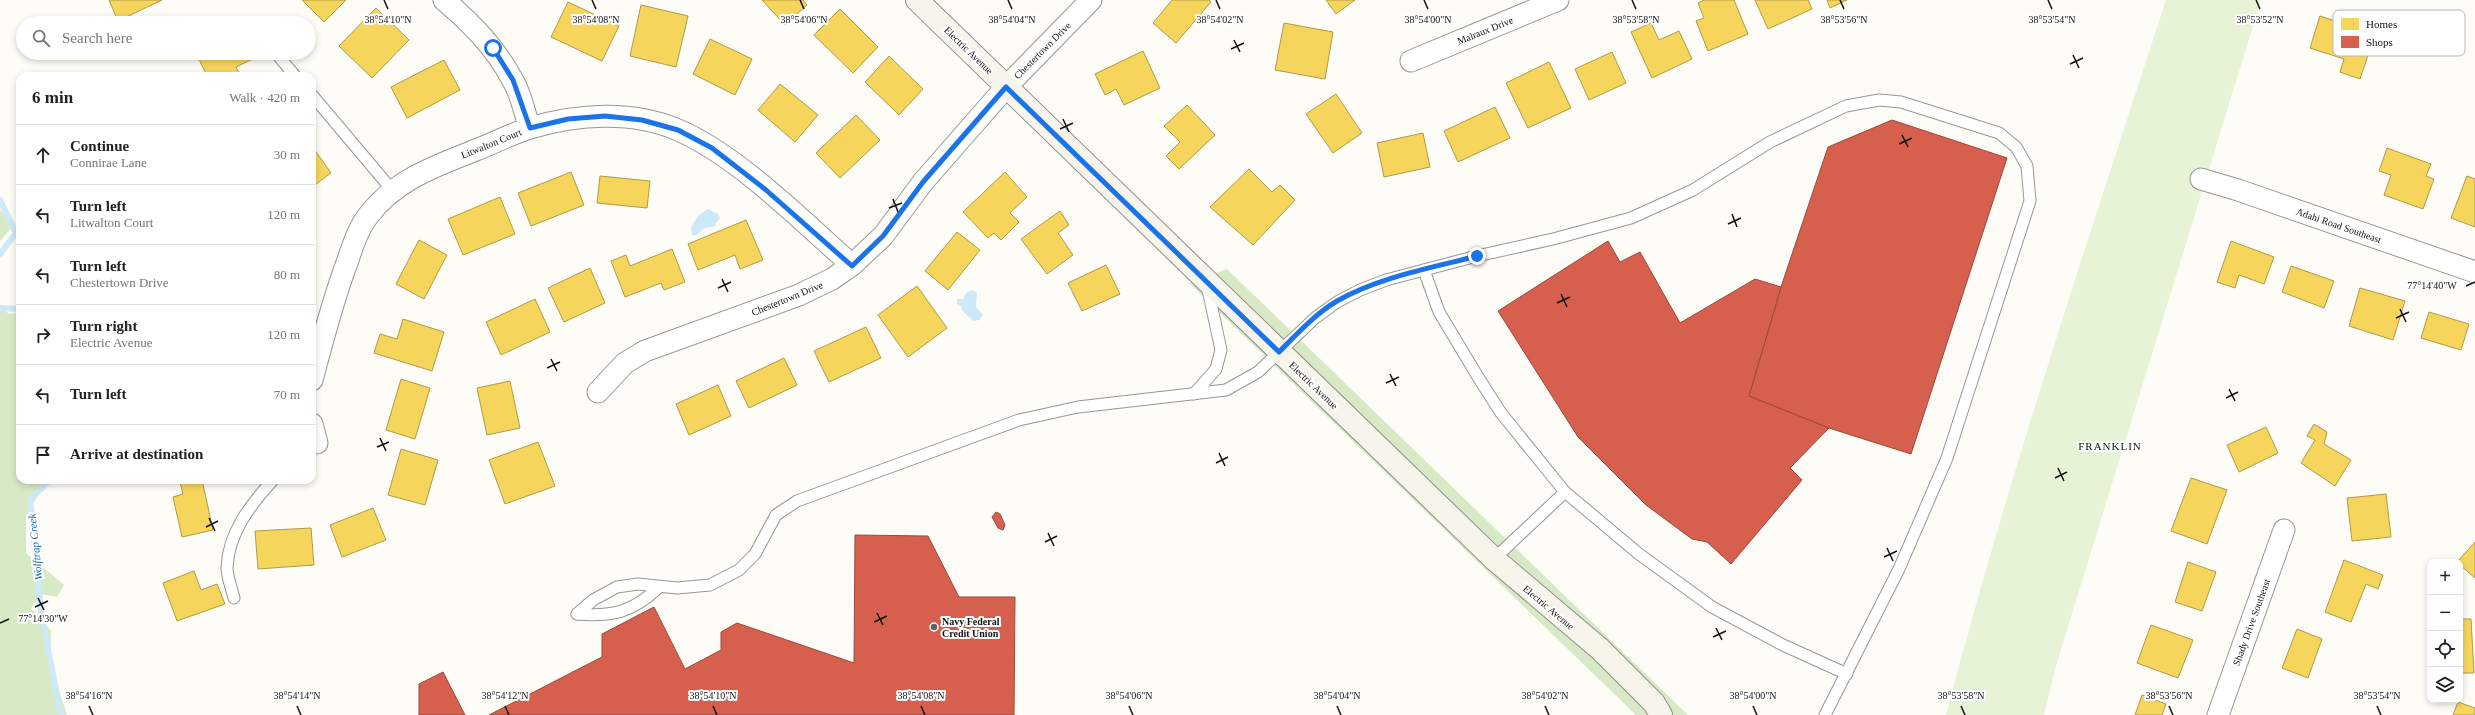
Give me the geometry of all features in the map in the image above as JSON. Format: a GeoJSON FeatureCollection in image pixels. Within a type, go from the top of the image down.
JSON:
{"type":"FeatureCollection","features":[{"type":"Feature","properties":{"kind":"street"},"geometry":{"type":"LineString","coordinates":[[444,0],[470,22],[493,48],[513,80],[530,128]]}},
{"type":"Feature","properties":{"kind":"street","name":"Electric Avenue"},"geometry":{"type":"LineString","coordinates":[[917,0],[1494,559],[1600,648],[1654,704],[1661,715]]}},
{"type":"Feature","properties":{"kind":"street","name":"Chestertown Drive"},"geometry":{"type":"LineString","coordinates":[[598,392],[625,363],[645,351],[799,295],[832,279],[852,266],[883,236],[923,182],[1006,87],[1091,0]]}},
{"type":"Feature","properties":{"kind":"street","name":"Malraux Drive"},"geometry":{"type":"LineString","coordinates":[[1411,61],[1558,0]]}},
{"type":"Feature","properties":{"kind":"street","name":"Litwalton Court"},"geometry":{"type":"LineString","coordinates":[[316,366],[339,283],[358,234],[375,207],[394,191],[429,167],[530,128],[568,119],[605,116],[642,120],[678,130],[712,148],[760,185],[852,266]]}},
{"type":"Feature","properties":{"kind":"street","name":"Adahi Road Southeast"},"geometry":{"type":"LineString","coordinates":[[2202,179],[2475,272]]}},
{"type":"Feature","properties":{"kind":"street","name":"Shady Drive Southeast"},"geometry":{"type":"LineString","coordinates":[[2218,715],[2284,530]]}},
{"type":"Feature","properties":{"kind":"lane"},"geometry":{"type":"LineString","coordinates":[[282,60],[292,72]]}},
{"type":"Feature","properties":{"kind":"lane"},"geometry":{"type":"LineString","coordinates":[[659,587],[635,606],[604,616],[577,614],[593,600],[617,588],[638,584],[659,587],[710,585],[739,570],[755,554],[776,515],[797,501],[1020,420],[1070,408],[1226,390],[1241,383],[1258,372],[1306,326],[1337,302],[1379,283],[1424,270],[1631,218],[1693,190],[1770,142],[1846,106],[1879,100],[1901,102],[1999,133],[2016,147],[2027,166],[2030,200],[1947,458],[1924,514],[1847,674],[1825,715]]}},
{"type":"Feature","properties":{"kind":"lane"},"geometry":{"type":"LineString","coordinates":[[316,101],[394,191]]}},
{"type":"Feature","properties":{"kind":"lane"},"geometry":{"type":"LineString","coordinates":[[1424,270],[1439,312],[1478,377],[1502,413],[1565,492],[1639,554],[1712,607],[1782,645],[1847,674]]}},
{"type":"Feature","properties":{"kind":"lane"},"geometry":{"type":"LineString","coordinates":[[1194,394],[1216,369],[1221,350],[1206,281]]}},
{"type":"Feature","properties":{"kind":"lane"},"geometry":{"type":"LineString","coordinates":[[234,598],[227,568],[230,552],[241,520],[256,498],[269,484]]}},
{"type":"Feature","properties":{"kind":"lane"},"geometry":{"type":"LineString","coordinates":[[1494,559],[1565,492]]}},
{"type":"Feature","properties":{"kind":"green space"},"geometry":{"type":"Polygon","coordinates":[[[2166,0],[2261,0],[2055,669],[2044,715],[1946,715],[1970,625],[2023,445],[2166,0]]]}},
{"type":"Feature","properties":{"kind":"green space"},"geometry":{"type":"Polygon","coordinates":[[[0,210],[14,225],[0,241],[0,210]]]}},
{"type":"Feature","properties":{"kind":"green space"},"geometry":{"type":"Polygon","coordinates":[[[1227,269],[1688,715],[1636,715],[1189,283],[1227,269]]]}},
{"type":"Feature","properties":{"kind":"green space"},"geometry":{"type":"Polygon","coordinates":[[[0,306],[9,314],[16,313],[16,484],[45,484],[26,516],[26,553],[64,585],[57,597],[42,594],[31,608],[51,631],[51,666],[67,715],[0,715],[0,306]]]}},
{"type":"Feature","properties":{"kind":"water"},"geometry":{"type":"Polygon","coordinates":[[[708,209],[718,214],[720,218],[715,224],[716,226],[704,228],[697,235],[692,235],[691,227],[699,215],[708,209]]]}},
{"type":"Feature","properties":{"kind":"water"},"geometry":{"type":"Polygon","coordinates":[[[972,290],[977,292],[976,307],[983,315],[979,320],[973,321],[962,310],[961,306],[957,304],[957,299],[963,299],[967,292],[972,290]]]}},
{"type":"Feature","properties":{"kind":"building: Homes"},"geometry":{"type":"Polygon","coordinates":[[[109,0],[162,0],[128,16],[116,16],[109,0]]]}},
{"type":"Feature","properties":{"kind":"building: Homes"},"geometry":{"type":"Polygon","coordinates":[[[302,0],[346,0],[324,22],[302,0]]]}},
{"type":"Feature","properties":{"kind":"building: Homes"},"geometry":{"type":"Polygon","coordinates":[[[762,0],[803,0],[807,5],[785,25],[762,0]]]}},
{"type":"Feature","properties":{"kind":"building: Homes"},"geometry":{"type":"Polygon","coordinates":[[[1172,0],[1209,0],[1211,2],[1176,43],[1153,23],[1172,0]]]}},
{"type":"Feature","properties":{"kind":"building: Homes"},"geometry":{"type":"Polygon","coordinates":[[[1326,0],[1355,0],[1336,14],[1326,0]]]}},
{"type":"Feature","properties":{"kind":"building: Homes"},"geometry":{"type":"Polygon","coordinates":[[[1704,0],[1734,0],[1748,34],[1708,51],[1696,21],[1704,18],[1698,3],[1704,0]]]}},
{"type":"Feature","properties":{"kind":"building: Homes"},"geometry":{"type":"Polygon","coordinates":[[[1755,0],[1808,0],[1812,9],[1768,29],[1755,0]]]}},
{"type":"Feature","properties":{"kind":"building: Homes"},"geometry":{"type":"Polygon","coordinates":[[[1827,0],[1847,0],[1830,8],[1827,0]]]}},
{"type":"Feature","properties":{"kind":"building: Homes"},"geometry":{"type":"Polygon","coordinates":[[[568,2],[619,26],[602,61],[551,37],[568,2]]]}},
{"type":"Feature","properties":{"kind":"building: Homes"},"geometry":{"type":"Polygon","coordinates":[[[641,5],[688,16],[676,67],[630,56],[641,5]]]}},
{"type":"Feature","properties":{"kind":"building: Homes"},"geometry":{"type":"Polygon","coordinates":[[[376,8],[409,40],[372,78],[339,46],[376,8]]]}},
{"type":"Feature","properties":{"kind":"building: Homes"},"geometry":{"type":"Polygon","coordinates":[[[840,9],[878,47],[853,73],[814,35],[840,9]]]}},
{"type":"Feature","properties":{"kind":"building: Homes"},"geometry":{"type":"Polygon","coordinates":[[[2320,16],[2333,20],[2333,55],[2310,48],[2320,16]]]}},
{"type":"Feature","properties":{"kind":"building: Homes"},"geometry":{"type":"Polygon","coordinates":[[[1284,23],[1333,32],[1325,79],[1275,70],[1284,23]]]}},
{"type":"Feature","properties":{"kind":"building: Homes"},"geometry":{"type":"Polygon","coordinates":[[[1651,23],[1659,40],[1679,31],[1692,59],[1652,78],[1631,32],[1651,23]]]}},
{"type":"Feature","properties":{"kind":"building: Homes"},"geometry":{"type":"Polygon","coordinates":[[[710,39],[752,59],[735,95],[693,74],[710,39]]]}},
{"type":"Feature","properties":{"kind":"building: Homes"},"geometry":{"type":"Polygon","coordinates":[[[1143,51],[1160,88],[1124,105],[1116,89],[1105,95],[1095,74],[1143,51]]]}},
{"type":"Feature","properties":{"kind":"building: Homes"},"geometry":{"type":"Polygon","coordinates":[[[1612,52],[1626,83],[1589,100],[1575,69],[1612,52]]]}},
{"type":"Feature","properties":{"kind":"building: Homes"},"geometry":{"type":"Polygon","coordinates":[[[889,56],[923,89],[899,115],[865,82],[889,56]]]}},
{"type":"Feature","properties":{"kind":"building: Homes"},"geometry":{"type":"Polygon","coordinates":[[[2335,56],[2368,56],[2360,79],[2340,72],[2344,59],[2335,56]]]}},
{"type":"Feature","properties":{"kind":"building: Homes"},"geometry":{"type":"Polygon","coordinates":[[[199,60],[251,60],[236,67],[238,72],[205,72],[199,60]]]}},
{"type":"Feature","properties":{"kind":"building: Homes"},"geometry":{"type":"Polygon","coordinates":[[[444,60],[460,90],[407,118],[391,87],[444,60]]]}},
{"type":"Feature","properties":{"kind":"building: Homes"},"geometry":{"type":"Polygon","coordinates":[[[1549,62],[1571,108],[1528,128],[1506,83],[1549,62]]]}},
{"type":"Feature","properties":{"kind":"building: Homes"},"geometry":{"type":"Polygon","coordinates":[[[780,84],[818,115],[795,142],[758,110],[780,84]]]}},
{"type":"Feature","properties":{"kind":"building: Homes"},"geometry":{"type":"Polygon","coordinates":[[[1336,94],[1362,133],[1333,153],[1306,114],[1336,94]]]}},
{"type":"Feature","properties":{"kind":"building: Homes"},"geometry":{"type":"Polygon","coordinates":[[[1187,105],[1215,135],[1179,169],[1166,156],[1180,142],[1164,126],[1187,105]]]}},
{"type":"Feature","properties":{"kind":"building: Homes"},"geometry":{"type":"Polygon","coordinates":[[[1495,107],[1510,138],[1458,162],[1444,131],[1495,107]]]}},
{"type":"Feature","properties":{"kind":"building: Homes"},"geometry":{"type":"Polygon","coordinates":[[[856,115],[880,140],[840,178],[816,153],[856,115]]]}},
{"type":"Feature","properties":{"kind":"building: Homes"},"geometry":{"type":"Polygon","coordinates":[[[1423,133],[1430,167],[1384,177],[1377,143],[1423,133]]]}},
{"type":"Feature","properties":{"kind":"building: Homes"},"geometry":{"type":"Polygon","coordinates":[[[2387,148],[2431,164],[2426,176],[2434,179],[2423,209],[2384,195],[2391,175],[2379,171],[2387,148]]]}},
{"type":"Feature","properties":{"kind":"building: Homes"},"geometry":{"type":"Polygon","coordinates":[[[316,152],[331,173],[316,184],[316,152]]]}},
{"type":"Feature","properties":{"kind":"building: Homes"},"geometry":{"type":"Polygon","coordinates":[[[1249,169],[1272,192],[1280,185],[1295,200],[1253,245],[1210,207],[1249,169]]]}},
{"type":"Feature","properties":{"kind":"building: Homes"},"geometry":{"type":"Polygon","coordinates":[[[571,172],[584,205],[531,226],[518,193],[571,172]]]}},
{"type":"Feature","properties":{"kind":"building: Homes"},"geometry":{"type":"Polygon","coordinates":[[[1005,172],[1027,197],[1010,213],[1019,222],[1001,240],[994,233],[988,238],[963,212],[1005,172]]]}},
{"type":"Feature","properties":{"kind":"building: Homes"},"geometry":{"type":"Polygon","coordinates":[[[600,176],[650,181],[647,208],[597,203],[600,176]]]}},
{"type":"Feature","properties":{"kind":"building: Homes"},"geometry":{"type":"Polygon","coordinates":[[[2467,176],[2475,179],[2475,227],[2451,218],[2467,176]]]}},
{"type":"Feature","properties":{"kind":"building: Homes"},"geometry":{"type":"Polygon","coordinates":[[[500,197],[515,234],[463,255],[448,219],[500,197]]]}},
{"type":"Feature","properties":{"kind":"building: Homes"},"geometry":{"type":"Polygon","coordinates":[[[1060,211],[1069,225],[1058,233],[1073,255],[1047,274],[1021,239],[1060,211]]]}},
{"type":"Feature","properties":{"kind":"building: Homes"},"geometry":{"type":"Polygon","coordinates":[[[746,220],[763,260],[740,269],[735,255],[698,270],[688,244],[746,220]]]}},
{"type":"Feature","properties":{"kind":"building: Homes"},"geometry":{"type":"Polygon","coordinates":[[[957,232],[980,250],[948,290],[925,271],[957,232]]]}},
{"type":"Feature","properties":{"kind":"building: Homes"},"geometry":{"type":"Polygon","coordinates":[[[419,240],[447,255],[424,299],[396,284],[419,240]]]}},
{"type":"Feature","properties":{"kind":"building: Homes"},"geometry":{"type":"Polygon","coordinates":[[[2231,241],[2274,257],[2264,284],[2239,275],[2235,288],[2217,282],[2231,241]]]}},
{"type":"Feature","properties":{"kind":"building: Homes"},"geometry":{"type":"Polygon","coordinates":[[[672,249],[685,282],[664,290],[661,283],[625,297],[611,261],[626,255],[630,266],[672,249]]]}},
{"type":"Feature","properties":{"kind":"building: Homes"},"geometry":{"type":"Polygon","coordinates":[[[1106,265],[1120,294],[1082,311],[1068,283],[1106,265]]]}},
{"type":"Feature","properties":{"kind":"building: Homes"},"geometry":{"type":"Polygon","coordinates":[[[2291,266],[2334,281],[2324,308],[2282,292],[2291,266]]]}},
{"type":"Feature","properties":{"kind":"building: Homes"},"geometry":{"type":"Polygon","coordinates":[[[590,268],[605,303],[564,322],[548,288],[590,268]]]}},
{"type":"Feature","properties":{"kind":"building: Homes"},"geometry":{"type":"Polygon","coordinates":[[[917,286],[947,328],[908,357],[878,315],[917,286]]]}},
{"type":"Feature","properties":{"kind":"building: Homes"},"geometry":{"type":"Polygon","coordinates":[[[2360,288],[2405,301],[2393,340],[2349,326],[2360,288]]]}},
{"type":"Feature","properties":{"kind":"building: Homes"},"geometry":{"type":"Polygon","coordinates":[[[535,299],[550,332],[501,355],[486,322],[535,299]]]}},
{"type":"Feature","properties":{"kind":"building: Homes"},"geometry":{"type":"Polygon","coordinates":[[[2429,312],[2469,324],[2461,350],[2421,338],[2429,312]]]}},
{"type":"Feature","properties":{"kind":"building: Homes"},"geometry":{"type":"Polygon","coordinates":[[[403,319],[444,332],[432,371],[374,353],[380,334],[397,339],[403,319]]]}},
{"type":"Feature","properties":{"kind":"building: Homes"},"geometry":{"type":"Polygon","coordinates":[[[866,327],[881,358],[829,382],[814,351],[866,327]]]}},
{"type":"Feature","properties":{"kind":"building: Homes"},"geometry":{"type":"Polygon","coordinates":[[[784,358],[797,385],[749,408],[736,381],[784,358]]]}},
{"type":"Feature","properties":{"kind":"building: Homes"},"geometry":{"type":"Polygon","coordinates":[[[401,379],[430,388],[415,439],[386,430],[401,379]]]}},
{"type":"Feature","properties":{"kind":"building: Homes"},"geometry":{"type":"Polygon","coordinates":[[[510,381],[520,428],[487,435],[477,388],[510,381]]]}},
{"type":"Feature","properties":{"kind":"building: Homes"},"geometry":{"type":"Polygon","coordinates":[[[718,385],[731,416],[689,435],[676,404],[718,385]]]}},
{"type":"Feature","properties":{"kind":"building: Homes"},"geometry":{"type":"Polygon","coordinates":[[[2314,424],[2327,432],[2324,444],[2351,460],[2335,486],[2301,463],[2315,440],[2307,436],[2314,424]]]}},
{"type":"Feature","properties":{"kind":"building: Homes"},"geometry":{"type":"Polygon","coordinates":[[[2266,427],[2278,453],[2239,472],[2227,445],[2266,427]]]}},
{"type":"Feature","properties":{"kind":"building: Homes"},"geometry":{"type":"Polygon","coordinates":[[[538,442],[555,486],[505,504],[489,460],[538,442]]]}},
{"type":"Feature","properties":{"kind":"building: Homes"},"geometry":{"type":"Polygon","coordinates":[[[401,449],[438,460],[425,505],[388,495],[401,449]]]}},
{"type":"Feature","properties":{"kind":"building: Homes"},"geometry":{"type":"Polygon","coordinates":[[[2191,478],[2227,490],[2207,544],[2171,531],[2191,478]]]}},
{"type":"Feature","properties":{"kind":"building: Homes"},"geometry":{"type":"Polygon","coordinates":[[[180,484],[203,484],[213,530],[182,537],[173,497],[183,494],[180,484]]]}},
{"type":"Feature","properties":{"kind":"building: Homes"},"geometry":{"type":"Polygon","coordinates":[[[2386,494],[2391,537],[2352,541],[2347,498],[2386,494]]]}},
{"type":"Feature","properties":{"kind":"building: Homes"},"geometry":{"type":"Polygon","coordinates":[[[373,508],[386,540],[342,557],[330,525],[373,508]]]}},
{"type":"Feature","properties":{"kind":"building: Homes"},"geometry":{"type":"Polygon","coordinates":[[[311,528],[314,565],[258,569],[255,531],[311,528]]]}},
{"type":"Feature","properties":{"kind":"building: Homes"},"geometry":{"type":"Polygon","coordinates":[[[2475,542],[2475,578],[2463,568],[2463,559],[2460,559],[2475,542]]]}},
{"type":"Feature","properties":{"kind":"building: Homes"},"geometry":{"type":"Polygon","coordinates":[[[2344,560],[2383,575],[2378,589],[2366,584],[2351,622],[2325,612],[2344,560]]]}},
{"type":"Feature","properties":{"kind":"building: Homes"},"geometry":{"type":"Polygon","coordinates":[[[2188,562],[2216,572],[2202,611],[2175,602],[2188,562]]]}},
{"type":"Feature","properties":{"kind":"building: Homes"},"geometry":{"type":"Polygon","coordinates":[[[194,571],[201,590],[217,584],[225,604],[177,621],[163,583],[194,571]]]}},
{"type":"Feature","properties":{"kind":"building: Homes"},"geometry":{"type":"Polygon","coordinates":[[[2463,619],[2471,619],[2474,673],[2463,673],[2463,619]]]}},
{"type":"Feature","properties":{"kind":"building: Homes"},"geometry":{"type":"Polygon","coordinates":[[[2151,625],[2193,640],[2178,678],[2137,663],[2151,625]]]}},
{"type":"Feature","properties":{"kind":"building: Homes"},"geometry":{"type":"Polygon","coordinates":[[[2297,629],[2322,639],[2308,678],[2282,668],[2297,629]]]}},
{"type":"Feature","properties":{"kind":"building: Homes"},"geometry":{"type":"Polygon","coordinates":[[[2142,695],[2166,704],[2162,715],[2135,715],[2142,695]]]}},
{"type":"Feature","properties":{"kind":"building: Homes"},"geometry":{"type":"Polygon","coordinates":[[[2458,703],[2475,708],[2475,715],[2453,715],[2458,703]]]}},
{"type":"Feature","properties":{"kind":"building: Shops"},"geometry":{"type":"Polygon","coordinates":[[[1892,120],[2007,158],[1911,454],[1829,428],[1749,396],[1781,287],[1828,147],[1892,120]]]}},
{"type":"Feature","properties":{"kind":"building: Shops"},"geometry":{"type":"Polygon","coordinates":[[[1608,241],[1620,262],[1640,252],[1680,323],[1755,279],[1781,287],[1749,396],[1829,428],[1790,468],[1802,480],[1731,564],[1707,542],[1692,539],[1646,505],[1578,437],[1498,311],[1608,241]]]}},
{"type":"Feature","properties":{"kind":"building: Shops"},"geometry":{"type":"Polygon","coordinates":[[[996,512],[1000,514],[1005,525],[1003,530],[998,528],[992,517],[996,512]]]}},
{"type":"Feature","properties":{"kind":"building: Shops","name":"Navy Federal Credit Union"},"geometry":{"type":"Polygon","coordinates":[[[855,535],[928,536],[959,597],[1015,597],[1014,715],[489,715],[602,657],[602,634],[654,607],[685,669],[721,650],[721,632],[737,623],[854,663],[855,535]]]}},
{"type":"Feature","properties":{"kind":"building: Shops"},"geometry":{"type":"Polygon","coordinates":[[[443,672],[465,715],[419,715],[419,684],[443,672]]]}},
{"type":"Feature","properties":{"kind":"waterway","name":"Wolftrap Creek"},"geometry":{"type":"LineString","coordinates":[[0,200],[16,233],[0,254]]}},
{"type":"Feature","properties":{"kind":"waterway","name":"Wolftrap Creek"},"geometry":{"type":"LineString","coordinates":[[0,308],[16,309]]}},
{"type":"Feature","properties":{"kind":"waterway","name":"Wolftrap Creek"},"geometry":{"type":"LineString","coordinates":[[46,484],[30,500],[41,612],[60,712],[63,715]]}},
{"type":"Feature","properties":{"kind":"place","name":"Navy Federal Credit Union"},"geometry":{"type":"Point","coordinates":[934,627]}},
{"type":"Feature","properties":{"kind":"district","name":"FRANKLIN"},"geometry":{"type":"Point","coordinates":[2110,446]}},
{"type":"Feature","properties":{"kind":"route"},"geometry":{"type":"LineString","coordinates":[[493,48],[513,80],[530,128],[568,119],[605,116],[642,120],[678,130],[712,148],[766,190],[852,266],[883,236],[923,182],[1006,87],[1279,352],[1315,318],[1337,302],[1360,290],[1386,280],[1477,256]]}}]}
